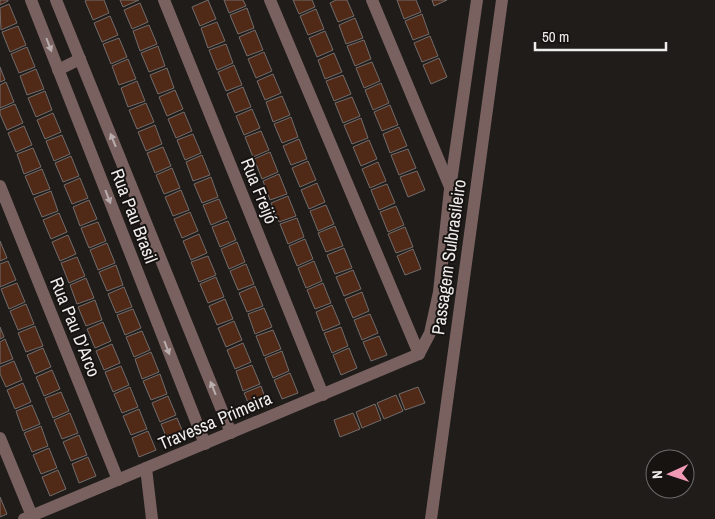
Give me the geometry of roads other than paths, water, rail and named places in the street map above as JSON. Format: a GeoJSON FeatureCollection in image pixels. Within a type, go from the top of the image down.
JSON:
{"type":"FeatureCollection","features":[{"type":"Feature","properties":{"kind":"street","name":"Rua Pau Brasil"},"geometry":{"type":"LineString","coordinates":[[31,0],[205,444]]}},
{"type":"Feature","properties":{"kind":"street","name":"Rua Pau Brasil"},"geometry":{"type":"LineString","coordinates":[[56,0],[231,433]]}},
{"type":"Feature","properties":{"kind":"street","name":"Rua Freijó"},"geometry":{"type":"LineString","coordinates":[[164,0],[323,395]]}},
{"type":"Feature","properties":{"kind":"street"},"geometry":{"type":"LineString","coordinates":[[270,0],[419,354]]}},
{"type":"Feature","properties":{"kind":"street"},"geometry":{"type":"LineString","coordinates":[[372,0],[450,189]]}},
{"type":"Feature","properties":{"kind":"street"},"geometry":{"type":"LineString","coordinates":[[419,354],[430,334],[438,292],[476,0]]}},
{"type":"Feature","properties":{"kind":"street","name":"Passagem Sulbrasileiro"},"geometry":{"type":"LineString","coordinates":[[431,519],[502,0]]}},
{"type":"Feature","properties":{"kind":"street"},"geometry":{"type":"LineString","coordinates":[[58,70],[80,59]]}},
{"type":"Feature","properties":{"kind":"street","name":"Rua Pau D'Arco"},"geometry":{"type":"LineString","coordinates":[[0,186],[118,480]]}},
{"type":"Feature","properties":{"kind":"street","name":"Travessa Primeira"},"geometry":{"type":"LineString","coordinates":[[28,518],[419,354]]}},
{"type":"Feature","properties":{"kind":"street"},"geometry":{"type":"LineString","coordinates":[[0,438],[28,518]]}},
{"type":"Feature","properties":{"kind":"street"},"geometry":{"type":"LineString","coordinates":[[146,468],[152,519]]}}]}
